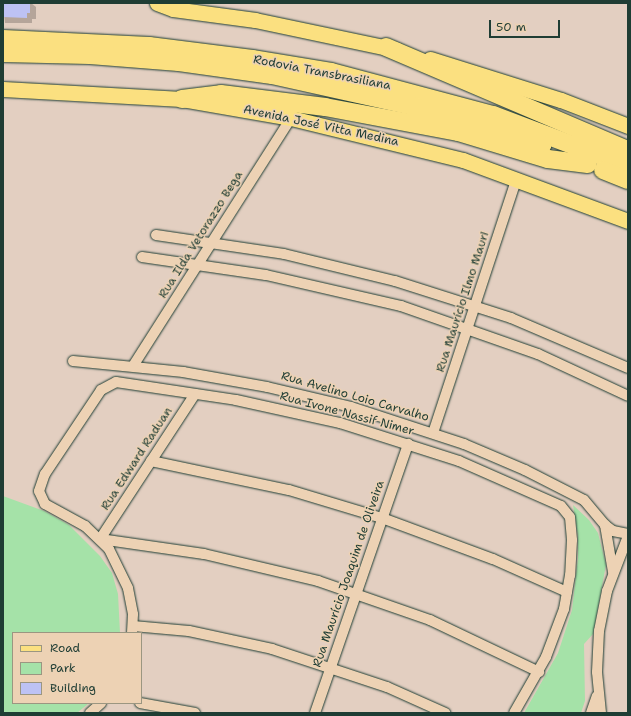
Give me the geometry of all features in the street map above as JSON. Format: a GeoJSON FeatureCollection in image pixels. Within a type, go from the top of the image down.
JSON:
{"type":"FeatureCollection","features":[{"type":"Feature","properties":{"kind":"highway","name":"Rodovia Transbrasiliana"},"geometry":{"type":"LineString","coordinates":[[3,39],[149,46],[252,59],[331,72],[493,115],[628,166]]}},
{"type":"Feature","properties":{"kind":"highway"},"geometry":{"type":"LineString","coordinates":[[386,46],[628,150]]}},
{"type":"Feature","properties":{"kind":"highway","name":"Rodovia Transbrasiliana"},"geometry":{"type":"LineString","coordinates":[[3,53],[90,55],[179,62],[316,84],[475,124],[588,164],[628,180]]}},
{"type":"Feature","properties":{"kind":"highway"},"geometry":{"type":"LineString","coordinates":[[182,99],[221,94],[324,107],[458,132],[548,159],[588,164]]}},
{"type":"Feature","properties":{"kind":"main road"},"geometry":{"type":"LineString","coordinates":[[157,3],[173,9],[255,20],[386,46],[476,72],[628,126]]}},
{"type":"Feature","properties":{"kind":"main road","name":"Avenida José Vitta Medina"},"geometry":{"type":"LineString","coordinates":[[3,89],[182,99],[291,118],[401,143],[517,178],[628,221]]}},
{"type":"Feature","properties":{"kind":"street","name":"Rua Ilda Vetorazzo Bega"},"geometry":{"type":"LineString","coordinates":[[133,366],[291,118]]}},
{"type":"Feature","properties":{"kind":"street","name":"Rua Maurício Ilmo Mauri"},"geometry":{"type":"LineString","coordinates":[[433,433],[517,178]]}},
{"type":"Feature","properties":{"kind":"street"},"geometry":{"type":"LineString","coordinates":[[156,235],[212,243],[355,270],[475,305],[546,332],[628,368]]}},
{"type":"Feature","properties":{"kind":"street"},"geometry":{"type":"LineString","coordinates":[[142,257],[198,265],[334,289],[468,328],[545,357],[628,396]]}},
{"type":"Feature","properties":{"kind":"street","name":"Rua Avelino Loio Carvalho"},"geometry":{"type":"LineString","coordinates":[[73,361],[133,366],[267,387],[351,407],[433,433],[495,457],[577,495],[591,506],[605,525],[613,531],[628,535]]}},
{"type":"Feature","properties":{"kind":"street","name":"Rua Ivone Nassif Nimer"},"geometry":{"type":"LineString","coordinates":[[100,539],[74,519],[45,504],[39,491],[45,474],[101,390],[108,384],[116,382],[195,394],[306,414],[408,444],[510,481],[561,506],[567,513],[572,540],[567,592]]}},
{"type":"Feature","properties":{"kind":"street","name":"Rua Edward Raduan"},"geometry":{"type":"LineString","coordinates":[[100,539],[195,394]]}},
{"type":"Feature","properties":{"kind":"street","name":"Rua Maurício Joaquim de Oliveira"},"geometry":{"type":"LineString","coordinates":[[315,713],[408,444]]}},
{"type":"Feature","properties":{"kind":"street"},"geometry":{"type":"LineString","coordinates":[[151,461],[274,486],[382,518],[481,554],[567,592],[559,625],[539,672],[514,713]]}},
{"type":"Feature","properties":{"kind":"street","name":"Rua Avelino Loio Carvalho"},"geometry":{"type":"LineString","coordinates":[[605,525],[613,572]]}},
{"type":"Feature","properties":{"kind":"street"},"geometry":{"type":"LineString","coordinates":[[601,713],[598,693],[599,631],[613,572],[628,535]]}},
{"type":"Feature","properties":{"kind":"street"},"geometry":{"type":"LineString","coordinates":[[100,539],[242,562],[356,593],[467,636],[539,672]]}},
{"type":"Feature","properties":{"kind":"street"},"geometry":{"type":"LineString","coordinates":[[100,539],[109,549],[124,576],[131,601],[133,630],[189,631],[242,642],[386,687],[445,713]]}},
{"type":"Feature","properties":{"kind":"street"},"geometry":{"type":"LineString","coordinates":[[591,713],[598,693]]}},
{"type":"Feature","properties":{"kind":"street"},"geometry":{"type":"LineString","coordinates":[[142,703],[195,713]]}},
{"type":"Feature","properties":{"kind":"street"},"geometry":{"type":"LineString","coordinates":[[90,713],[100,704]]}},
{"type":"Feature","properties":{"kind":"green space"},"geometry":{"type":"Polygon","coordinates":[[[3,496],[44,511],[69,525],[100,556],[112,573],[118,594],[120,632],[12,632],[12,704],[88,704],[77,713],[3,713],[3,496]]]}},
{"type":"Feature","properties":{"kind":"green space"},"geometry":{"type":"Polygon","coordinates":[[[573,505],[589,520],[598,533],[606,565],[593,634],[584,644],[585,701],[581,713],[524,713],[558,653],[572,610],[578,558],[578,536],[573,505]]]}},
{"type":"Feature","properties":{"kind":"building"},"geometry":{"type":"Polygon","coordinates":[[[3,3],[30,3],[30,13],[27,13],[27,18],[3,17],[3,3]]]}}]}
